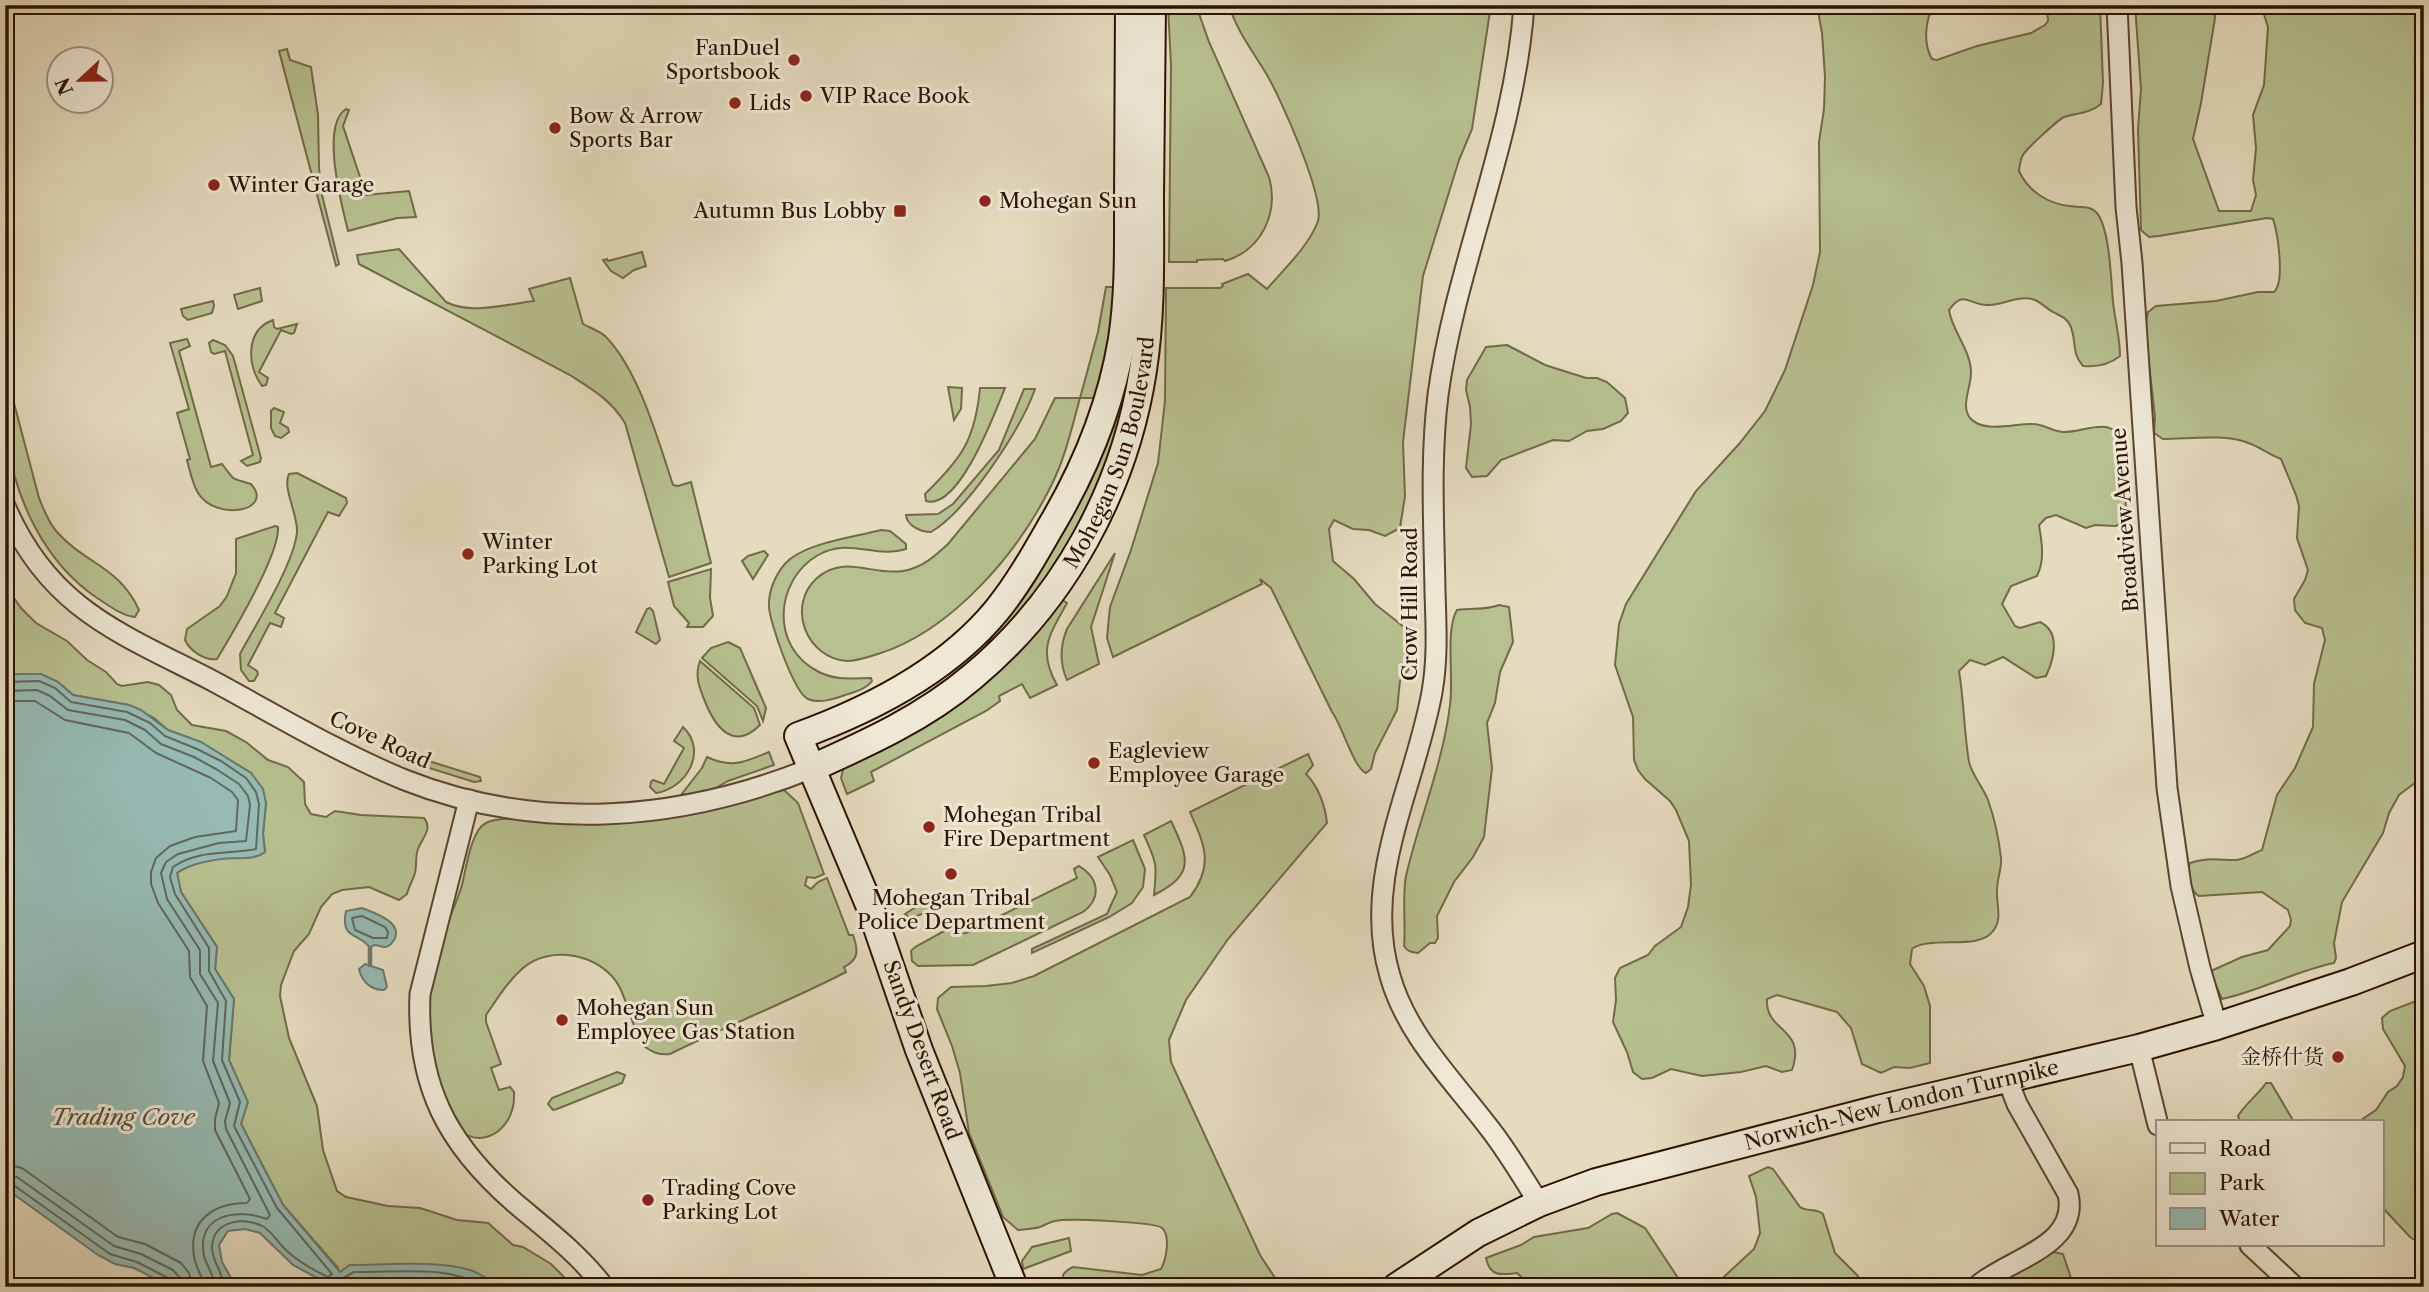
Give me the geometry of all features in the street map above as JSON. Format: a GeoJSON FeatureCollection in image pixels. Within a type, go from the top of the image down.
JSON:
{"type":"FeatureCollection","features":[{"type":"Feature","properties":{"kind":"main road","name":"Mohegan Sun Boulevard"},"geometry":{"type":"LineString","coordinates":[[798,736],[847,717],[897,692],[943,660],[979,629],[996,612],[1015,584],[1072,491],[1086,462],[1111,391],[1124,320],[1128,258],[1129,5]]}},
{"type":"Feature","properties":{"kind":"main road","name":"Mohegan Sun Boulevard"},"geometry":{"type":"LineString","coordinates":[[812,768],[920,714],[988,663],[1050,594],[1103,506],[1128,441],[1146,344],[1150,272],[1152,5]]}},
{"type":"Feature","properties":{"kind":"main road","name":"Sandy Desert Road"},"geometry":{"type":"LineString","coordinates":[[798,736],[870,907],[915,1042],[1014,1287]]}},
{"type":"Feature","properties":{"kind":"main road","name":"Norwich-New London Turnpike"},"geometry":{"type":"LineString","coordinates":[[1396,1287],[1478,1233],[1539,1203],[1595,1182],[2007,1078],[2139,1048],[2217,1026],[2351,982],[2424,954]]}},
{"type":"Feature","properties":{"kind":"street","name":"Crow Hill Road"},"geometry":{"type":"LineString","coordinates":[[1524,5],[1504,122],[1444,358],[1434,438],[1432,486],[1437,652],[1426,722],[1385,869],[1380,902],[1381,935],[1398,1000],[1438,1064],[1492,1132],[1539,1203]]}},
{"type":"Feature","properties":{"kind":"street","name":"Broadview Avenue"},"geometry":{"type":"LineString","coordinates":[[2118,5],[2126,207],[2167,788],[2181,886],[2217,1026]]}},
{"type":"Feature","properties":{"kind":"street","name":"Cove Road"},"geometry":{"type":"LineString","coordinates":[[5,506],[18,535],[46,576],[71,601],[107,625],[366,762],[406,780],[469,800],[510,808],[577,814],[647,812],[685,807],[747,792],[812,768]]}},
{"type":"Feature","properties":{"kind":"street"},"geometry":{"type":"LineString","coordinates":[[469,800],[421,994],[419,1020],[427,1074],[446,1122],[467,1156],[513,1201],[580,1259],[604,1287]]}},
{"type":"Feature","properties":{"kind":"street"},"geometry":{"type":"LineString","coordinates":[[2139,1048],[2157,1120]]}},
{"type":"Feature","properties":{"kind":"street"},"geometry":{"type":"LineString","coordinates":[[1976,1287],[1985,1278],[2044,1246],[2059,1234],[2069,1219],[2071,1205],[2068,1194],[2017,1104],[2007,1078]]}},
{"type":"Feature","properties":{"kind":"street"},"geometry":{"type":"LineString","coordinates":[[2251,1246],[2295,1287]]}},
{"type":"Feature","properties":{"kind":"green space"},"geometry":{"type":"Polygon","coordinates":[[[1168,5],[1196,5],[1209,42],[1269,177],[1272,204],[1265,228],[1249,248],[1225,261],[1169,262],[1171,66],[1168,5]]]}},
{"type":"Feature","properties":{"kind":"green space"},"geometry":{"type":"Polygon","coordinates":[[[1229,5],[1491,5],[1472,129],[1459,160],[1423,276],[1403,442],[1405,496],[1400,528],[1385,536],[1369,530],[1353,529],[1334,520],[1329,529],[1333,561],[1354,579],[1375,604],[1409,631],[1415,647],[1413,663],[1400,681],[1397,710],[1375,753],[1371,769],[1366,773],[1352,755],[1271,588],[1260,579],[1262,584],[1113,657],[1107,638],[1110,607],[1158,463],[1165,401],[1166,288],[1220,288],[1222,284],[1248,274],[1267,289],[1302,248],[1318,221],[1315,191],[1291,125],[1267,75],[1241,33],[1229,5]]]}},
{"type":"Feature","properties":{"kind":"green space"},"geometry":{"type":"Polygon","coordinates":[[[1817,5],[1934,5],[1926,39],[1932,59],[1937,60],[1977,46],[2031,33],[2048,21],[2047,5],[2100,5],[2103,83],[2101,104],[2088,111],[2064,117],[2055,123],[2025,152],[2019,171],[2028,185],[2040,195],[2062,205],[2090,208],[2101,219],[2109,255],[2120,356],[2102,365],[2083,366],[2077,356],[2068,322],[2035,300],[2023,298],[1987,305],[1963,299],[1949,310],[1970,363],[1971,377],[1966,407],[1970,418],[1983,426],[1991,427],[2033,424],[2064,432],[2099,427],[2113,430],[2123,446],[2126,509],[2124,520],[2116,526],[2095,525],[2086,528],[2056,515],[2046,518],[2039,525],[2042,545],[2040,570],[2037,576],[2011,586],[2002,604],[2015,626],[2020,628],[2040,622],[2051,632],[2054,646],[2046,676],[2036,678],[2003,657],[1985,665],[1970,660],[1959,671],[1969,762],[1988,800],[1999,844],[2001,862],[1997,890],[1998,916],[1996,926],[1986,937],[1966,942],[1931,943],[1912,949],[1910,964],[1924,986],[1930,1006],[1930,1063],[1910,1068],[1894,1067],[1881,1073],[1862,1064],[1851,1028],[1837,1012],[1777,995],[1767,999],[1768,1010],[1794,1046],[1792,1070],[1782,1072],[1766,1066],[1702,1076],[1671,1069],[1652,1078],[1642,1079],[1633,1072],[1613,1022],[1615,978],[1620,968],[1648,955],[1655,946],[1681,927],[1688,907],[1691,885],[1689,841],[1670,801],[1645,779],[1634,760],[1633,717],[1615,665],[1619,624],[1626,604],[1696,491],[1765,411],[1785,370],[1813,285],[1820,252],[1819,142],[1825,77],[1817,5]]]}},
{"type":"Feature","properties":{"kind":"green space"},"geometry":{"type":"Polygon","coordinates":[[[2135,5],[2214,5],[2215,18],[2193,139],[2219,211],[2251,211],[2256,195],[2253,180],[2256,148],[2253,115],[2264,85],[2268,27],[2261,5],[2424,5],[2424,776],[2399,795],[2389,813],[2383,833],[2342,902],[2334,943],[2334,963],[2222,999],[2211,975],[2213,970],[2242,957],[2268,950],[2290,926],[2291,920],[2288,910],[2262,892],[2199,896],[2190,881],[2190,863],[2207,859],[2239,860],[2262,850],[2277,795],[2295,768],[2313,727],[2314,684],[2325,640],[2322,628],[2305,623],[2295,610],[2294,599],[2308,570],[2297,538],[2299,506],[2281,459],[2241,441],[2219,438],[2163,439],[2154,433],[2155,417],[2145,328],[2148,312],[2156,306],[2216,301],[2258,292],[2274,292],[2279,278],[2280,257],[2273,219],[2149,237],[2141,230],[2138,129],[2141,89],[2135,5]]]}},
{"type":"Feature","properties":{"kind":"green space"},"geometry":{"type":"Polygon","coordinates":[[[287,49],[290,60],[311,67],[318,115],[322,195],[339,264],[336,266],[279,51],[287,49]]]}},
{"type":"Feature","properties":{"kind":"green space"},"geometry":{"type":"Polygon","coordinates":[[[346,109],[349,110],[343,126],[366,195],[409,191],[416,217],[397,218],[348,231],[338,186],[334,148],[334,131],[338,118],[346,109]]]}},
{"type":"Feature","properties":{"kind":"green space"},"geometry":{"type":"Polygon","coordinates":[[[399,249],[446,302],[467,308],[489,308],[534,301],[529,289],[570,278],[583,324],[606,337],[618,351],[638,387],[673,485],[691,482],[711,563],[669,577],[625,423],[614,408],[600,396],[570,375],[359,264],[357,255],[399,249]]]}},
{"type":"Feature","properties":{"kind":"green space"},"geometry":{"type":"Polygon","coordinates":[[[642,252],[646,266],[623,278],[611,271],[603,260],[608,261],[642,252]]]}},
{"type":"Feature","properties":{"kind":"green space"},"geometry":{"type":"Polygon","coordinates":[[[1106,287],[1116,287],[1106,360],[1095,398],[1080,398],[1098,332],[1106,287]]]}},
{"type":"Feature","properties":{"kind":"green space"},"geometry":{"type":"Polygon","coordinates":[[[260,288],[262,301],[238,309],[234,295],[260,288]]]}},
{"type":"Feature","properties":{"kind":"green space"},"geometry":{"type":"Polygon","coordinates":[[[213,301],[212,313],[188,320],[183,316],[181,309],[213,301]]]}},
{"type":"Feature","properties":{"kind":"green space"},"geometry":{"type":"Polygon","coordinates":[[[273,320],[277,329],[297,324],[294,333],[281,330],[259,372],[268,378],[266,385],[262,386],[253,368],[251,349],[257,332],[273,320]]]}},
{"type":"Feature","properties":{"kind":"green space"},"geometry":{"type":"Polygon","coordinates":[[[1132,337],[1132,370],[1116,441],[1078,529],[1046,580],[1003,634],[984,649],[1071,515],[1132,337]]]}},
{"type":"Feature","properties":{"kind":"green space"},"geometry":{"type":"Polygon","coordinates":[[[187,339],[190,346],[179,351],[211,467],[222,464],[233,478],[251,484],[256,493],[255,501],[250,506],[229,510],[217,508],[206,502],[194,485],[177,413],[189,409],[170,343],[187,339]]]}},
{"type":"Feature","properties":{"kind":"green space"},"geometry":{"type":"Polygon","coordinates":[[[213,340],[225,345],[233,356],[260,462],[247,466],[241,461],[253,455],[225,351],[214,354],[211,352],[209,343],[213,340]]]}},
{"type":"Feature","properties":{"kind":"green space"},"geometry":{"type":"Polygon","coordinates":[[[1507,345],[1545,365],[1607,382],[1625,398],[1628,413],[1621,421],[1603,429],[1587,431],[1569,441],[1553,440],[1501,460],[1487,476],[1472,477],[1466,468],[1471,424],[1467,380],[1486,347],[1507,345]]]}},
{"type":"Feature","properties":{"kind":"green space"},"geometry":{"type":"Polygon","coordinates":[[[5,379],[10,388],[39,498],[49,520],[68,543],[122,584],[139,610],[135,617],[115,610],[78,583],[62,567],[35,528],[17,484],[6,438],[5,379]]]}},
{"type":"Feature","properties":{"kind":"green space"},"geometry":{"type":"Polygon","coordinates":[[[948,387],[962,388],[961,409],[954,420],[948,387]]]}},
{"type":"Feature","properties":{"kind":"green space"},"geometry":{"type":"Polygon","coordinates":[[[980,388],[1005,388],[984,437],[963,476],[951,491],[938,500],[926,501],[925,494],[948,470],[970,435],[980,388]]]}},
{"type":"Feature","properties":{"kind":"green space"},"geometry":{"type":"Polygon","coordinates":[[[1024,389],[1035,389],[1028,406],[976,488],[931,532],[919,530],[912,525],[906,515],[938,514],[953,504],[999,450],[1024,389]]]}},
{"type":"Feature","properties":{"kind":"green space"},"geometry":{"type":"Polygon","coordinates":[[[1055,398],[1080,398],[1061,464],[1038,510],[1002,562],[957,608],[905,643],[859,660],[833,658],[811,641],[802,616],[803,602],[808,589],[817,578],[838,567],[892,572],[903,571],[928,561],[948,544],[1035,439],[1055,398]]]}},
{"type":"Feature","properties":{"kind":"green space"},"geometry":{"type":"Polygon","coordinates":[[[274,408],[284,412],[280,423],[288,428],[289,432],[281,438],[275,436],[271,428],[271,411],[274,408]]]}},
{"type":"Feature","properties":{"kind":"green space"},"geometry":{"type":"Polygon","coordinates":[[[297,473],[346,498],[347,503],[339,516],[328,512],[275,613],[284,618],[281,627],[270,623],[248,665],[258,674],[254,681],[249,681],[241,670],[240,654],[282,577],[294,545],[297,525],[287,480],[289,474],[297,473]]]}},
{"type":"Feature","properties":{"kind":"green space"},"geometry":{"type":"Polygon","coordinates":[[[278,527],[277,539],[264,574],[217,659],[198,654],[185,640],[187,629],[220,606],[227,596],[236,573],[236,539],[278,527]]]}},
{"type":"Feature","properties":{"kind":"green space"},"geometry":{"type":"Polygon","coordinates":[[[881,530],[890,531],[906,544],[906,549],[884,552],[852,548],[830,550],[818,555],[803,567],[786,597],[786,631],[792,647],[803,661],[832,677],[871,678],[872,681],[860,690],[836,698],[822,701],[808,699],[796,684],[774,627],[769,601],[774,581],[785,564],[799,553],[821,544],[881,530]]]}},
{"type":"Feature","properties":{"kind":"green space"},"geometry":{"type":"Polygon","coordinates":[[[764,551],[768,555],[753,579],[742,561],[764,551]]]}},
{"type":"Feature","properties":{"kind":"green space"},"geometry":{"type":"Polygon","coordinates":[[[1115,553],[1091,627],[1099,664],[1067,680],[1061,654],[1067,629],[1115,553]]]}},
{"type":"Feature","properties":{"kind":"green space"},"geometry":{"type":"Polygon","coordinates":[[[711,569],[710,598],[713,616],[703,627],[687,627],[689,623],[674,606],[668,582],[711,569]]]}},
{"type":"Feature","properties":{"kind":"green space"},"geometry":{"type":"Polygon","coordinates":[[[5,585],[21,608],[36,623],[67,641],[117,684],[122,686],[148,682],[159,685],[171,695],[177,710],[192,725],[226,731],[246,742],[268,760],[288,767],[304,782],[305,804],[311,814],[326,817],[335,811],[424,818],[427,830],[418,849],[415,873],[407,894],[399,900],[369,887],[332,894],[321,907],[309,934],[294,951],[281,985],[280,996],[289,1038],[317,1106],[323,1150],[337,1191],[346,1197],[388,1206],[420,1208],[457,1220],[488,1223],[513,1245],[523,1247],[551,1264],[574,1287],[504,1287],[472,1271],[449,1266],[350,1265],[338,1274],[338,1268],[283,1205],[241,1124],[247,1102],[229,1060],[234,999],[215,969],[217,947],[181,892],[177,873],[207,861],[252,857],[265,852],[263,834],[266,803],[251,773],[200,742],[168,730],[154,718],[129,705],[73,695],[58,682],[41,674],[5,675],[5,585]]]}},
{"type":"Feature","properties":{"kind":"green space"},"geometry":{"type":"Polygon","coordinates":[[[1061,599],[1067,603],[1051,633],[1047,652],[1051,673],[1057,685],[1030,698],[1022,684],[999,696],[1000,701],[986,711],[871,772],[874,781],[847,794],[841,778],[841,766],[1061,599]]]}},
{"type":"Feature","properties":{"kind":"green space"},"geometry":{"type":"Polygon","coordinates":[[[1499,605],[1509,607],[1513,642],[1500,672],[1495,703],[1487,723],[1492,768],[1484,837],[1454,882],[1437,916],[1438,938],[1435,943],[1430,943],[1418,953],[1412,952],[1404,946],[1405,884],[1447,727],[1451,695],[1453,619],[1457,610],[1499,605]]]}},
{"type":"Feature","properties":{"kind":"green space"},"geometry":{"type":"Polygon","coordinates":[[[650,608],[660,640],[656,644],[636,632],[650,608]]]}},
{"type":"Feature","properties":{"kind":"green space"},"geometry":{"type":"Polygon","coordinates":[[[728,642],[740,648],[766,708],[763,721],[757,706],[702,658],[711,648],[728,642]]]}},
{"type":"Feature","properties":{"kind":"green space"},"geometry":{"type":"Polygon","coordinates":[[[700,661],[754,708],[760,725],[743,736],[728,734],[721,729],[710,713],[700,688],[700,661]]]}},
{"type":"Feature","properties":{"kind":"green space"},"geometry":{"type":"Polygon","coordinates":[[[683,727],[694,747],[690,767],[677,784],[656,793],[650,787],[651,782],[653,780],[664,784],[684,748],[674,741],[683,727]]]}},
{"type":"Feature","properties":{"kind":"green space"},"geometry":{"type":"Polygon","coordinates":[[[387,748],[480,777],[481,781],[474,782],[407,761],[385,751],[387,748]]]}},
{"type":"Feature","properties":{"kind":"green space"},"geometry":{"type":"Polygon","coordinates":[[[769,752],[774,765],[728,781],[709,792],[681,795],[707,757],[731,763],[769,752]]]}},
{"type":"Feature","properties":{"kind":"green space"},"geometry":{"type":"Polygon","coordinates":[[[1308,754],[1313,765],[1306,774],[1320,796],[1327,823],[1228,939],[1186,1000],[1169,1040],[1171,1062],[1260,1255],[1281,1287],[1063,1287],[1064,1274],[1073,1267],[1142,1275],[1161,1269],[1167,1248],[1165,1232],[1162,1228],[1144,1224],[1076,1220],[1055,1221],[1037,1228],[1018,1230],[1003,1217],[969,1133],[960,1073],[937,1009],[938,998],[951,987],[1012,983],[1034,976],[1190,897],[1202,875],[1205,855],[1190,812],[1308,754]]]}},
{"type":"Feature","properties":{"kind":"green space"},"geometry":{"type":"Polygon","coordinates":[[[784,790],[798,803],[824,874],[815,878],[807,877],[805,885],[811,889],[827,878],[849,935],[853,935],[856,955],[844,967],[846,972],[670,1054],[663,1054],[644,1046],[619,986],[600,966],[575,956],[547,956],[534,961],[512,979],[486,1015],[501,1064],[491,1068],[499,1090],[510,1087],[514,1092],[513,1107],[508,1120],[500,1130],[479,1138],[468,1135],[458,1127],[450,1114],[434,1070],[429,1036],[429,1001],[438,951],[460,891],[473,841],[481,827],[486,823],[512,818],[609,823],[648,821],[711,810],[784,790]]]}},
{"type":"Feature","properties":{"kind":"green space"},"geometry":{"type":"Polygon","coordinates":[[[1171,821],[1182,846],[1185,864],[1176,880],[1154,895],[1155,864],[1144,835],[1171,821]]]}},
{"type":"Feature","properties":{"kind":"green space"},"geometry":{"type":"Polygon","coordinates":[[[1133,840],[1145,869],[1143,887],[1132,903],[1109,917],[1032,953],[1032,949],[1107,914],[1117,892],[1098,857],[1133,840]]]}},
{"type":"Feature","properties":{"kind":"green space"},"geometry":{"type":"Polygon","coordinates":[[[1079,866],[1091,876],[1096,888],[1093,901],[1083,912],[973,965],[918,966],[912,961],[911,951],[915,947],[955,925],[960,934],[966,933],[1077,878],[1074,869],[1079,866]]]}},
{"type":"Feature","properties":{"kind":"green space"},"geometry":{"type":"Polygon","coordinates":[[[939,892],[945,905],[910,918],[905,914],[939,892]]]}},
{"type":"Feature","properties":{"kind":"green space"},"geometry":{"type":"Polygon","coordinates":[[[2424,998],[2424,1246],[2410,1237],[2384,1209],[2384,1120],[2361,1120],[2376,1110],[2388,1092],[2397,1086],[2403,1077],[2405,1066],[2383,1029],[2382,1018],[2390,1011],[2424,998]]]}},
{"type":"Feature","properties":{"kind":"green space"},"geometry":{"type":"Polygon","coordinates":[[[617,1072],[625,1075],[622,1083],[557,1109],[553,1110],[548,1104],[552,1098],[617,1072]]]}},
{"type":"Feature","properties":{"kind":"green space"},"geometry":{"type":"Polygon","coordinates":[[[2266,1083],[2271,1083],[2293,1120],[2239,1120],[2238,1116],[2244,1107],[2266,1083]]]}},
{"type":"Feature","properties":{"kind":"green space"},"geometry":{"type":"Polygon","coordinates":[[[1768,1167],[1773,1169],[1800,1207],[1823,1214],[1835,1253],[1865,1287],[1713,1287],[1754,1249],[1760,1233],[1756,1197],[1749,1176],[1768,1167]]]}},
{"type":"Feature","properties":{"kind":"green space"},"geometry":{"type":"Polygon","coordinates":[[[1617,1213],[1645,1228],[1684,1287],[1527,1287],[1525,1280],[1517,1273],[1497,1273],[1490,1269],[1486,1258],[1521,1245],[1534,1237],[1588,1228],[1617,1213]]]}},
{"type":"Feature","properties":{"kind":"green space"},"geometry":{"type":"Polygon","coordinates":[[[1069,1238],[1071,1251],[1023,1269],[1022,1261],[1032,1247],[1069,1238]]]}},
{"type":"Feature","properties":{"kind":"green space"},"geometry":{"type":"Polygon","coordinates":[[[2053,1252],[2063,1254],[2074,1287],[1996,1287],[2034,1261],[2053,1252]]]}},
{"type":"Feature","properties":{"kind":"water","name":"Trading Cove"},"geometry":{"type":"Polygon","coordinates":[[[41,674],[58,682],[73,695],[129,705],[141,710],[168,730],[201,742],[251,773],[263,789],[266,803],[263,834],[265,852],[249,858],[204,862],[177,873],[181,892],[217,947],[215,969],[234,999],[229,1060],[248,1102],[241,1124],[283,1205],[340,1272],[350,1265],[443,1265],[470,1270],[504,1287],[334,1287],[293,1265],[260,1233],[245,1229],[228,1231],[219,1245],[222,1262],[231,1278],[229,1287],[171,1287],[134,1268],[115,1264],[98,1255],[5,1188],[5,675],[41,674]]]}},
{"type":"Feature","properties":{"kind":"water"},"geometry":{"type":"Polygon","coordinates":[[[362,908],[386,919],[395,928],[394,940],[389,946],[374,945],[370,948],[348,932],[346,911],[362,908]]]}},
{"type":"Feature","properties":{"kind":"water"},"geometry":{"type":"Polygon","coordinates":[[[365,964],[383,970],[387,987],[384,990],[375,989],[365,981],[359,969],[365,964]]]}},
{"type":"Feature","properties":{"kind":"waterway"},"geometry":{"type":"LineString","coordinates":[[370,948],[370,965]]}},
{"type":"Feature","properties":{"kind":"place","name":"FanDuel Sportsbook"},"geometry":{"type":"Point","coordinates":[794,60]}},
{"type":"Feature","properties":{"kind":"place","name":"VIP Race Book"},"geometry":{"type":"Point","coordinates":[806,96]}},
{"type":"Feature","properties":{"kind":"place","name":"Lids"},"geometry":{"type":"Point","coordinates":[735,103]}},
{"type":"Feature","properties":{"kind":"place","name":"Bow & Arrow Sports Bar"},"geometry":{"type":"Point","coordinates":[555,128]}},
{"type":"Feature","properties":{"kind":"place","name":"Winter Garage"},"geometry":{"type":"Point","coordinates":[214,185]}},
{"type":"Feature","properties":{"kind":"place","name":"Mohegan Sun"},"geometry":{"type":"Point","coordinates":[985,201]}},
{"type":"Feature","properties":{"kind":"place","name":"Autumn Bus Lobby"},"geometry":{"type":"Point","coordinates":[900,211]}},
{"type":"Feature","properties":{"kind":"place","name":"Winter Parking Lot"},"geometry":{"type":"Point","coordinates":[468,554]}},
{"type":"Feature","properties":{"kind":"place","name":"Eagleview Employee Garage"},"geometry":{"type":"Point","coordinates":[1094,763]}},
{"type":"Feature","properties":{"kind":"place","name":"Mohegan Tribal Fire Department"},"geometry":{"type":"Point","coordinates":[929,827]}},
{"type":"Feature","properties":{"kind":"place","name":"Mohegan Tribal Police Department"},"geometry":{"type":"Point","coordinates":[951,874]}},
{"type":"Feature","properties":{"kind":"place","name":"Mohegan Sun Employee Gas Station"},"geometry":{"type":"Point","coordinates":[562,1020]}},
{"type":"Feature","properties":{"kind":"place","name":"金桥什货"},"geometry":{"type":"Point","coordinates":[2338,1057]}},
{"type":"Feature","properties":{"kind":"place","name":"Trading Cove Parking Lot"},"geometry":{"type":"Point","coordinates":[648,1200]}}]}
